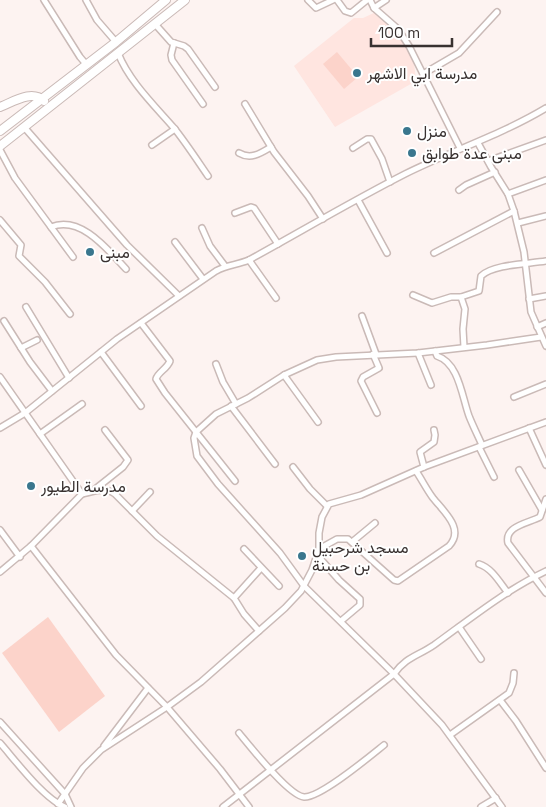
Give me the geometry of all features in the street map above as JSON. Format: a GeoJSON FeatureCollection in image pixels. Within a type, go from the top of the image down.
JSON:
{"type":"FeatureCollection","features":[{"type":"Feature","properties":{"kind":"main road"},"geometry":{"type":"LineString","coordinates":[[0,131],[116,42],[166,0]]}},
{"type":"Feature","properties":{"kind":"main road"},"geometry":{"type":"LineString","coordinates":[[0,146],[184,0]]}},
{"type":"Feature","properties":{"kind":"main road"},"geometry":{"type":"LineString","coordinates":[[0,107],[28,96],[36,96],[42,98],[49,107]]}},
{"type":"Feature","properties":{"kind":"street"},"geometry":{"type":"LineString","coordinates":[[44,0],[86,64]]}},
{"type":"Feature","properties":{"kind":"street"},"geometry":{"type":"LineString","coordinates":[[86,0],[98,20],[116,42]]}},
{"type":"Feature","properties":{"kind":"street"},"geometry":{"type":"LineString","coordinates":[[308,0],[316,8],[333,0]]}},
{"type":"Feature","properties":{"kind":"street"},"geometry":{"type":"LineString","coordinates":[[337,0],[345,11],[351,12],[368,0],[374,8],[398,29],[409,46],[460,148]]}},
{"type":"Feature","properties":{"kind":"street"},"geometry":{"type":"LineString","coordinates":[[374,8],[386,0]]}},
{"type":"Feature","properties":{"kind":"street"},"geometry":{"type":"LineString","coordinates":[[423,74],[459,53],[497,12]]}},
{"type":"Feature","properties":{"kind":"street"},"geometry":{"type":"LineString","coordinates":[[155,24],[168,40],[188,49],[215,87]]}},
{"type":"Feature","properties":{"kind":"street"},"geometry":{"type":"LineString","coordinates":[[174,43],[171,55],[172,60],[203,104]]}},
{"type":"Feature","properties":{"kind":"street"},"geometry":{"type":"LineString","coordinates":[[118,53],[130,74],[175,129],[208,176]]}},
{"type":"Feature","properties":{"kind":"street"},"geometry":{"type":"LineString","coordinates":[[245,104],[271,147],[323,219]]}},
{"type":"Feature","properties":{"kind":"street"},"geometry":{"type":"LineString","coordinates":[[0,428],[25,413],[101,352],[141,323],[225,266],[238,265],[390,182],[460,148],[478,143],[546,108]]}},
{"type":"Feature","properties":{"kind":"street"},"geometry":{"type":"LineString","coordinates":[[24,127],[127,244],[179,296]]}},
{"type":"Feature","properties":{"kind":"street"},"geometry":{"type":"LineString","coordinates":[[152,145],[175,129]]}},
{"type":"Feature","properties":{"kind":"street"},"geometry":{"type":"LineString","coordinates":[[353,148],[367,139],[372,139],[382,159],[390,182]]}},
{"type":"Feature","properties":{"kind":"street"},"geometry":{"type":"LineString","coordinates":[[488,161],[546,140]]}},
{"type":"Feature","properties":{"kind":"street"},"geometry":{"type":"LineString","coordinates":[[478,143],[508,194],[514,211],[526,265],[531,312],[546,346]]}},
{"type":"Feature","properties":{"kind":"street"},"geometry":{"type":"LineString","coordinates":[[239,153],[245,156],[252,156],[271,147]]}},
{"type":"Feature","properties":{"kind":"street"},"geometry":{"type":"LineString","coordinates":[[0,150],[14,178],[73,257]]}},
{"type":"Feature","properties":{"kind":"street"},"geometry":{"type":"LineString","coordinates":[[459,190],[495,172]]}},
{"type":"Feature","properties":{"kind":"street"},"geometry":{"type":"LineString","coordinates":[[508,194],[546,180]]}},
{"type":"Feature","properties":{"kind":"street"},"geometry":{"type":"LineString","coordinates":[[358,200],[387,253]]}},
{"type":"Feature","properties":{"kind":"street"},"geometry":{"type":"LineString","coordinates":[[235,213],[254,208],[278,244]]}},
{"type":"Feature","properties":{"kind":"street"},"geometry":{"type":"LineString","coordinates":[[434,253],[514,211]]}},
{"type":"Feature","properties":{"kind":"street"},"geometry":{"type":"LineString","coordinates":[[518,223],[546,216]]}},
{"type":"Feature","properties":{"kind":"street"},"geometry":{"type":"LineString","coordinates":[[0,220],[20,245],[19,256],[42,279],[70,314]]}},
{"type":"Feature","properties":{"kind":"street"},"geometry":{"type":"LineString","coordinates":[[51,227],[66,223],[80,229],[100,242],[126,269]]}},
{"type":"Feature","properties":{"kind":"street"},"geometry":{"type":"LineString","coordinates":[[202,228],[210,246],[225,266]]}},
{"type":"Feature","properties":{"kind":"street"},"geometry":{"type":"LineString","coordinates":[[175,242],[204,279]]}},
{"type":"Feature","properties":{"kind":"street"},"geometry":{"type":"LineString","coordinates":[[248,260],[276,298]]}},
{"type":"Feature","properties":{"kind":"street"},"geometry":{"type":"LineString","coordinates":[[413,295],[432,303],[451,297],[460,297],[479,291],[481,276],[488,271],[518,264],[526,265],[546,261]]}},
{"type":"Feature","properties":{"kind":"street"},"geometry":{"type":"LineString","coordinates":[[529,299],[546,296]]}},
{"type":"Feature","properties":{"kind":"street"},"geometry":{"type":"LineString","coordinates":[[460,297],[465,309],[464,347]]}},
{"type":"Feature","properties":{"kind":"street"},"geometry":{"type":"LineString","coordinates":[[26,307],[69,378]]}},
{"type":"Feature","properties":{"kind":"street"},"geometry":{"type":"LineString","coordinates":[[362,316],[379,368],[363,377],[361,381],[377,413]]}},
{"type":"Feature","properties":{"kind":"street"},"geometry":{"type":"LineString","coordinates":[[4,321],[52,391]]}},
{"type":"Feature","properties":{"kind":"street"},"geometry":{"type":"LineString","coordinates":[[141,323],[170,361],[156,379],[235,481]]}},
{"type":"Feature","properties":{"kind":"street"},"geometry":{"type":"LineString","coordinates":[[537,327],[546,323]]}},
{"type":"Feature","properties":{"kind":"street"},"geometry":{"type":"LineString","coordinates":[[502,807],[450,735],[394,674],[304,586],[280,553],[218,484],[197,456],[194,446],[196,432],[216,414],[248,398],[284,375],[317,360],[374,354],[418,353],[541,337]]}},
{"type":"Feature","properties":{"kind":"street"},"geometry":{"type":"LineString","coordinates":[[21,348],[36,340]]}},
{"type":"Feature","properties":{"kind":"street"},"geometry":{"type":"LineString","coordinates":[[435,351],[437,356],[446,360],[456,376],[469,415],[494,477]]}},
{"type":"Feature","properties":{"kind":"street"},"geometry":{"type":"LineString","coordinates":[[101,352],[141,406]]}},
{"type":"Feature","properties":{"kind":"street"},"geometry":{"type":"LineString","coordinates":[[418,353],[431,385]]}},
{"type":"Feature","properties":{"kind":"street"},"geometry":{"type":"LineString","coordinates":[[216,364],[233,405],[275,464]]}},
{"type":"Feature","properties":{"kind":"street"},"geometry":{"type":"LineString","coordinates":[[284,375],[318,422]]}},
{"type":"Feature","properties":{"kind":"street"},"geometry":{"type":"LineString","coordinates":[[0,377],[82,494]]}},
{"type":"Feature","properties":{"kind":"street"},"geometry":{"type":"LineString","coordinates":[[514,397],[546,384]]}},
{"type":"Feature","properties":{"kind":"street"},"geometry":{"type":"LineString","coordinates":[[40,434],[82,404]]}},
{"type":"Feature","properties":{"kind":"street"},"geometry":{"type":"LineString","coordinates":[[101,750],[167,707],[200,682],[289,604],[304,586],[312,570],[319,548],[322,517],[327,506],[337,501],[361,496],[424,467],[546,422]]}},
{"type":"Feature","properties":{"kind":"street"},"geometry":{"type":"LineString","coordinates":[[529,428],[546,465]]}},
{"type":"Feature","properties":{"kind":"street"},"geometry":{"type":"LineString","coordinates":[[92,492],[124,467],[128,460],[105,430]]}},
{"type":"Feature","properties":{"kind":"street"},"geometry":{"type":"LineString","coordinates":[[424,467],[420,452],[434,442],[434,430]]}},
{"type":"Feature","properties":{"kind":"street"},"geometry":{"type":"LineString","coordinates":[[292,467],[327,506]]}},
{"type":"Feature","properties":{"kind":"street"},"geometry":{"type":"LineString","coordinates":[[519,470],[542,510]]}},
{"type":"Feature","properties":{"kind":"street"},"geometry":{"type":"LineString","coordinates":[[319,548],[343,538],[348,538],[394,580],[398,581],[449,546],[454,541],[455,531],[451,520],[429,493],[416,471]]}},
{"type":"Feature","properties":{"kind":"street"},"geometry":{"type":"LineString","coordinates":[[0,572],[20,557],[82,494],[104,489],[110,490],[157,536],[234,598],[258,631]]}},
{"type":"Feature","properties":{"kind":"street"},"geometry":{"type":"LineString","coordinates":[[132,511],[150,492]]}},
{"type":"Feature","properties":{"kind":"street"},"geometry":{"type":"LineString","coordinates":[[546,499],[538,518],[510,531],[507,538],[508,543],[546,593]]}},
{"type":"Feature","properties":{"kind":"street"},"geometry":{"type":"LineString","coordinates":[[352,542],[375,523]]}},
{"type":"Feature","properties":{"kind":"street"},"geometry":{"type":"LineString","coordinates":[[0,530],[20,557]]}},
{"type":"Feature","properties":{"kind":"street"},"geometry":{"type":"LineString","coordinates":[[31,546],[116,655],[167,707],[249,807]]}},
{"type":"Feature","properties":{"kind":"street"},"geometry":{"type":"LineString","coordinates":[[244,549],[279,586]]}},
{"type":"Feature","properties":{"kind":"street"},"geometry":{"type":"LineString","coordinates":[[317,556],[360,599],[360,605],[341,621]]}},
{"type":"Feature","properties":{"kind":"street"},"geometry":{"type":"LineString","coordinates":[[479,564],[489,570],[508,593]]}},
{"type":"Feature","properties":{"kind":"street"},"geometry":{"type":"LineString","coordinates":[[234,598],[261,568]]}},
{"type":"Feature","properties":{"kind":"street"},"geometry":{"type":"LineString","coordinates":[[223,807],[394,674],[402,663],[428,649],[508,593],[546,570]]}},
{"type":"Feature","properties":{"kind":"street"},"geometry":{"type":"LineString","coordinates":[[458,627],[481,659]]}},
{"type":"Feature","properties":{"kind":"street"},"geometry":{"type":"LineString","coordinates":[[450,735],[508,693],[514,673]]}},
{"type":"Feature","properties":{"kind":"street"},"geometry":{"type":"LineString","coordinates":[[58,804],[83,768],[101,750],[148,688]]}},
{"type":"Feature","properties":{"kind":"street"},"geometry":{"type":"LineString","coordinates":[[500,700],[546,768]]}},
{"type":"Feature","properties":{"kind":"street"},"geometry":{"type":"LineString","coordinates":[[0,722],[65,794],[71,807]]}},
{"type":"Feature","properties":{"kind":"street"},"geometry":{"type":"LineString","coordinates":[[239,733],[270,770],[298,796],[305,798],[321,792],[384,745]]}},
{"type":"Feature","properties":{"kind":"street"},"geometry":{"type":"LineString","coordinates":[[0,743],[39,787],[64,807]]}},
{"type":"Feature","properties":{"kind":"street"},"geometry":{"type":"LineString","coordinates":[[481,807],[496,798]]}},
{"type":"Feature","properties":{"kind":"shaded area","name":"مدرسة ابي الاشهر"},"geometry":{"type":"Polygon","coordinates":[[[376,12],[397,33],[414,62],[416,81],[335,127],[294,66],[354,18],[363,18],[376,12]]]}},
{"type":"Feature","properties":{"kind":"shaded area"},"geometry":{"type":"Polygon","coordinates":[[[337,52],[358,77],[344,89],[323,64],[337,52]]]}},
{"type":"Feature","properties":{"kind":"shaded area"},"geometry":{"type":"Polygon","coordinates":[[[48,617],[105,696],[59,732],[2,653],[48,617]]]}},
{"type":"Feature","properties":{"kind":"place","name":"مدرسة ابي الاشهر"},"geometry":{"type":"Point","coordinates":[357,73]}},
{"type":"Feature","properties":{"kind":"place","name":"منزل"},"geometry":{"type":"Point","coordinates":[407,131]}},
{"type":"Feature","properties":{"kind":"place","name":"مبنى عدة طوابق"},"geometry":{"type":"Point","coordinates":[412,153]}},
{"type":"Feature","properties":{"kind":"place","name":"مبنى"},"geometry":{"type":"Point","coordinates":[90,252]}},
{"type":"Feature","properties":{"kind":"place","name":"مدرسة الطيور"},"geometry":{"type":"Point","coordinates":[31,486]}},
{"type":"Feature","properties":{"kind":"place","name":"مسجد شرحبيل بن حسنة"},"geometry":{"type":"Point","coordinates":[302,556]}}]}
